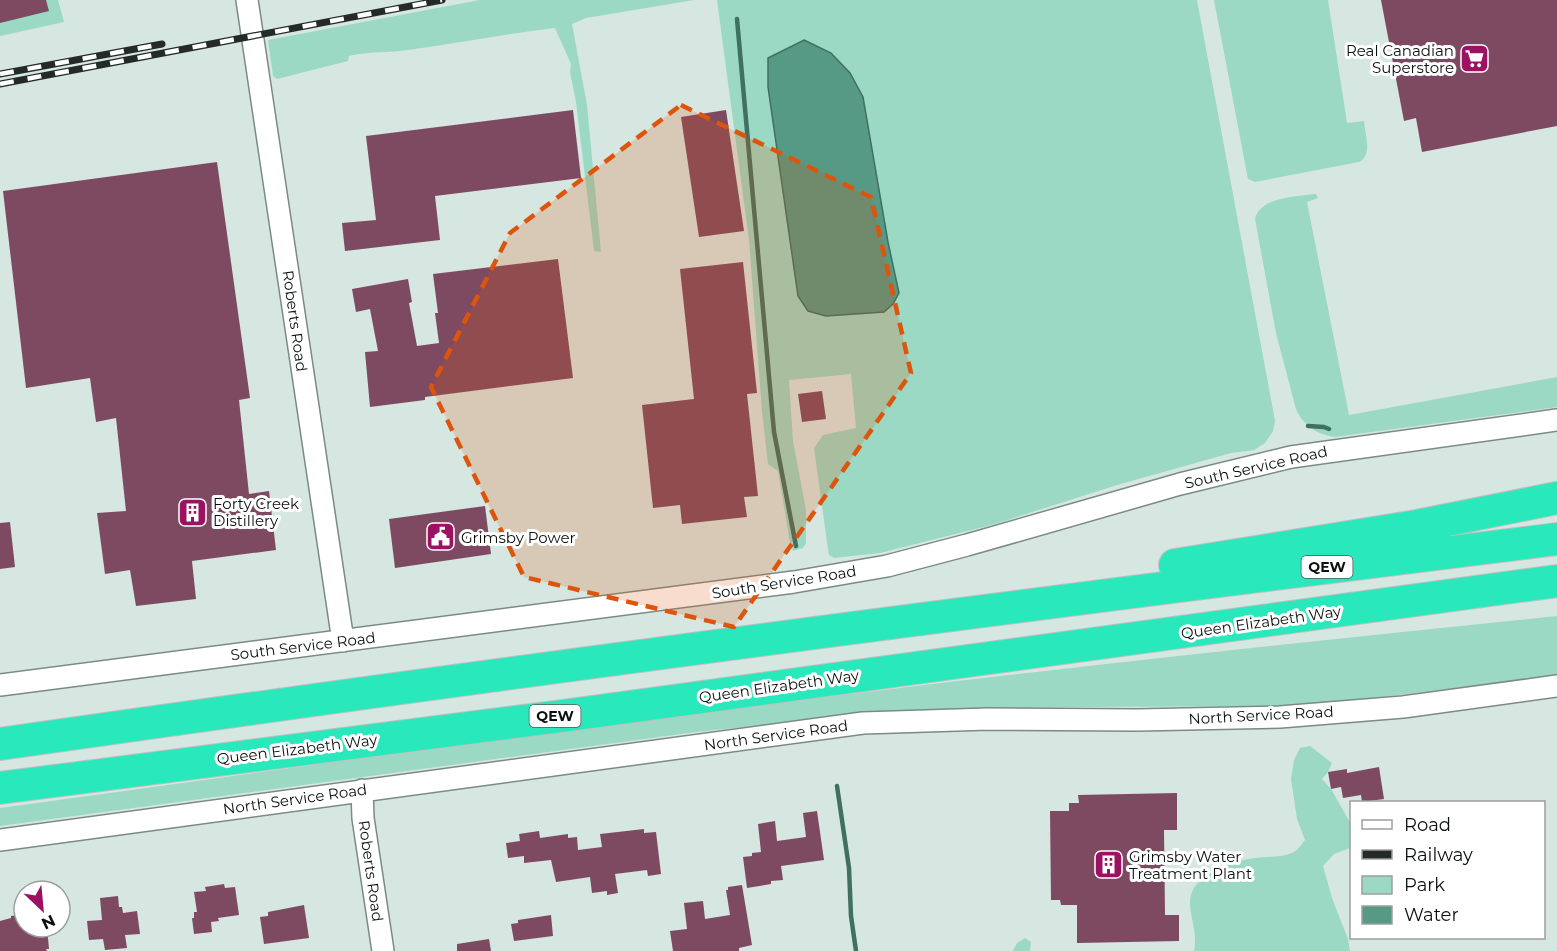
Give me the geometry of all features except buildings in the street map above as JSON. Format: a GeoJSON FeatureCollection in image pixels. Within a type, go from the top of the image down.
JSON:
{"type":"FeatureCollection","features":[{"type":"Feature","properties":{"kind":"highway"},"geometry":{"type":"LineString","coordinates":[[1096,596],[1154,569],[1417,526],[1557,498]]}},
{"type":"Feature","properties":{"kind":"highway","name":"QEW"},"geometry":{"type":"LineString","coordinates":[[0,744],[394,688],[1096,596],[1557,539]]}},
{"type":"Feature","properties":{"kind":"highway","name":"Queen Elizabeth Way"},"geometry":{"type":"LineString","coordinates":[[0,788],[574,714],[1557,580]]}},
{"type":"Feature","properties":{"kind":"highway"},"geometry":{"type":"LineString","coordinates":[[1288,618],[1401,620],[1557,599]]}},
{"type":"Feature","properties":{"kind":"street","name":"Roberts Road"},"geometry":{"type":"LineString","coordinates":[[247,0],[343,641]]}},
{"type":"Feature","properties":{"kind":"street","name":"South Service Road"},"geometry":{"type":"LineString","coordinates":[[0,686],[704,595],[887,566],[1256,464],[1334,450],[1557,420]]}},
{"type":"Feature","properties":{"kind":"street","name":"North Service Road"},"geometry":{"type":"LineString","coordinates":[[0,840],[863,723],[988,719],[1138,720],[1280,717],[1403,707],[1557,686]]}},
{"type":"Feature","properties":{"kind":"street","name":"Roberts Road"},"geometry":{"type":"LineString","coordinates":[[362,790],[363,818],[383,951]]}},
{"type":"Feature","properties":{"kind":"highlighted area"},"geometry":{"type":"Polygon","coordinates":[[[681,105],[871,197],[911,373],[734,627],[524,577],[431,387],[510,233],[681,105]]]}},
{"type":"Feature","properties":{"kind":"green space"},"geometry":{"type":"Polygon","coordinates":[[[0,0],[58,0],[64,22],[0,36],[0,0]]]}},
{"type":"Feature","properties":{"kind":"green space"},"geometry":{"type":"Polygon","coordinates":[[[480,0],[694,0],[586,18],[572,24],[587,105],[601,252],[594,251],[576,102],[570,72],[571,64],[555,28],[408,50],[356,54],[349,56],[348,61],[277,79],[273,76],[268,40],[480,0]]]}},
{"type":"Feature","properties":{"kind":"green space"},"geometry":{"type":"Polygon","coordinates":[[[717,0],[1197,0],[1275,421],[1273,431],[1265,443],[1254,450],[1231,453],[1117,485],[995,524],[880,553],[834,558],[829,555],[814,448],[823,435],[856,428],[851,374],[789,380],[793,441],[806,510],[806,543],[803,548],[793,551],[778,471],[768,464],[749,240],[717,0]],[[888,242],[884,312],[899,293],[888,242]]]}},
{"type":"Feature","properties":{"kind":"green space"},"geometry":{"type":"Polygon","coordinates":[[[1214,0],[1328,0],[1347,123],[1364,121],[1367,150],[1363,159],[1359,162],[1255,182],[1248,179],[1214,0]]]}},
{"type":"Feature","properties":{"kind":"green space"},"geometry":{"type":"Polygon","coordinates":[[[1316,194],[1318,198],[1307,202],[1349,415],[1557,377],[1557,407],[1335,437],[1317,432],[1307,425],[1296,409],[1276,333],[1255,219],[1258,212],[1271,202],[1288,197],[1316,194]]]}},
{"type":"Feature","properties":{"kind":"green space"},"geometry":{"type":"Polygon","coordinates":[[[1557,616],[1557,675],[1310,706],[1061,707],[901,711],[696,732],[0,826],[0,808],[551,732],[1051,670],[1557,616]]]}},
{"type":"Feature","properties":{"kind":"green space"},"geometry":{"type":"Polygon","coordinates":[[[1310,746],[1332,763],[1322,779],[1331,789],[1350,822],[1350,848],[1334,854],[1323,866],[1350,951],[1194,951],[1195,935],[1190,898],[1196,885],[1202,879],[1219,869],[1247,859],[1292,853],[1305,840],[1297,819],[1291,779],[1294,760],[1300,748],[1310,746]]]}},
{"type":"Feature","properties":{"kind":"green space"},"geometry":{"type":"Polygon","coordinates":[[[1025,938],[1031,942],[1030,951],[1013,951],[1017,943],[1025,938]]]}},
{"type":"Feature","properties":{"kind":"water"},"geometry":{"type":"Polygon","coordinates":[[[804,40],[831,53],[850,73],[863,97],[899,293],[893,304],[884,312],[826,316],[808,311],[798,296],[768,87],[768,58],[804,40]]]}},
{"type":"Feature","properties":{"kind":"waterway"},"geometry":{"type":"LineString","coordinates":[[737,19],[774,432],[796,546]]}},
{"type":"Feature","properties":{"kind":"waterway"},"geometry":{"type":"LineString","coordinates":[[1308,426],[1329,429]]}},
{"type":"Feature","properties":{"kind":"waterway"},"geometry":{"type":"LineString","coordinates":[[837,786],[849,868],[851,916],[856,951]]}},
{"type":"Feature","properties":{"kind":"railway"},"geometry":{"type":"LineString","coordinates":[[0,84],[442,0]]}},
{"type":"Feature","properties":{"kind":"railway"},"geometry":{"type":"LineString","coordinates":[[0,74],[162,44]]}},
{"type":"Feature","properties":{"kind":"place","name":"Real Canadian Superstore"},"geometry":{"type":"Point","coordinates":[1475,59]}},
{"type":"Feature","properties":{"kind":"place","name":"Forty Creek Distillery"},"geometry":{"type":"Point","coordinates":[192,512]}},
{"type":"Feature","properties":{"kind":"place","name":"Grimsby Power"},"geometry":{"type":"Point","coordinates":[440,537]}},
{"type":"Feature","properties":{"kind":"place","name":"Grimsby Water Treatment Plant"},"geometry":{"type":"Point","coordinates":[1108,865]}}]}
